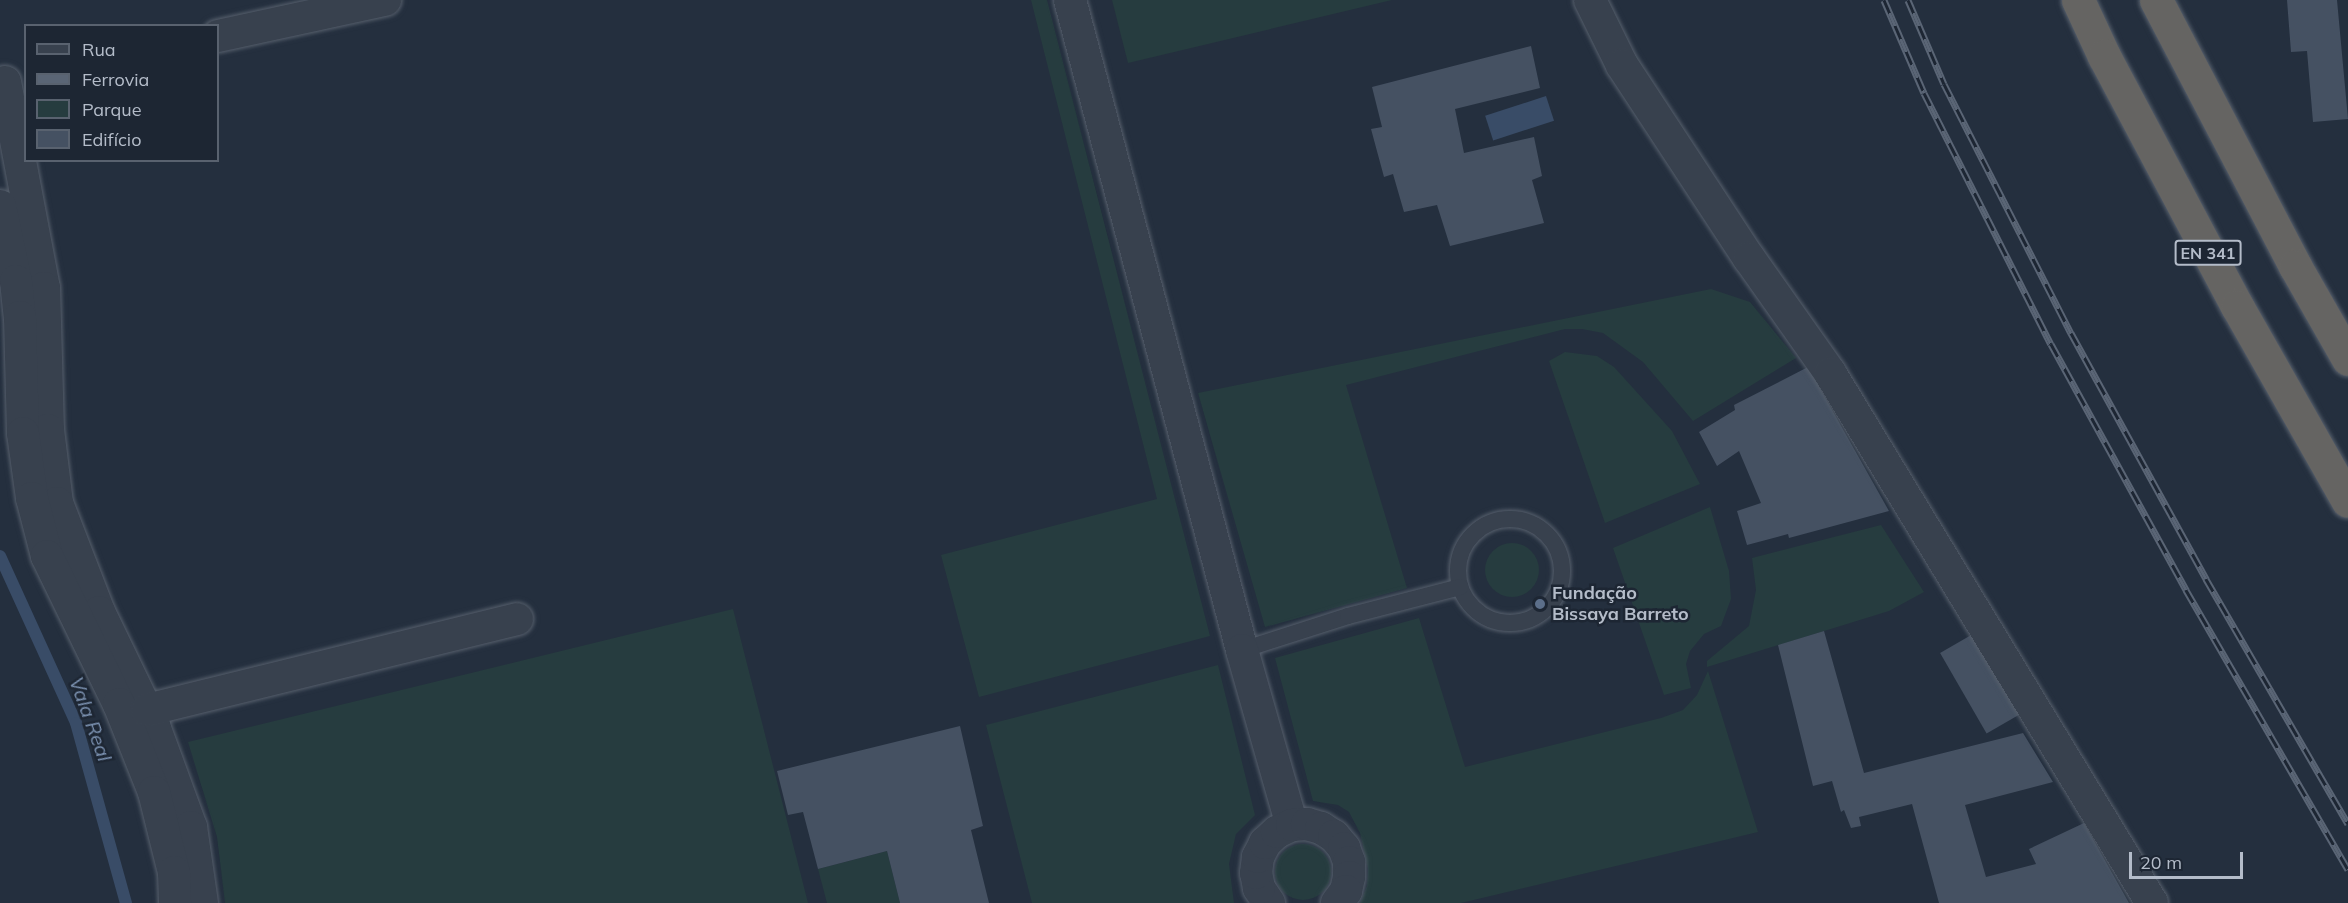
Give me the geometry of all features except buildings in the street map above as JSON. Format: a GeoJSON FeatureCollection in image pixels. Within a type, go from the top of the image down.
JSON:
{"type":"FeatureCollection","features":[{"type":"Feature","properties":{"kind":"highway","name":"EN 341"},"geometry":{"type":"LineString","coordinates":[[2078,0],[2104,56],[2237,306],[2348,501]]}},
{"type":"Feature","properties":{"kind":"highway"},"geometry":{"type":"LineString","coordinates":[[2156,0],[2289,255],[2348,359]]}},
{"type":"Feature","properties":{"kind":"street"},"geometry":{"type":"LineString","coordinates":[[219,36],[385,0]]}},
{"type":"Feature","properties":{"kind":"street"},"geometry":{"type":"LineString","coordinates":[[1070,0],[1242,650],[1292,825]]}},
{"type":"Feature","properties":{"kind":"street"},"geometry":{"type":"LineString","coordinates":[[1590,0],[1622,65],[1749,258],[1830,373],[2152,903]]}},
{"type":"Feature","properties":{"kind":"street"},"geometry":{"type":"LineString","coordinates":[[10,81],[44,288],[48,430],[57,503],[99,612],[147,710],[191,827],[202,903]]}},
{"type":"Feature","properties":{"kind":"street"},"geometry":{"type":"LineString","coordinates":[[0,206],[17,290],[23,433],[32,498],[47,556],[119,704],[153,792],[174,872],[175,903]]}},
{"type":"Feature","properties":{"kind":"street"},"geometry":{"type":"LineString","coordinates":[[147,710],[517,619]]}},
{"type":"Feature","properties":{"kind":"street"},"geometry":{"type":"LineString","coordinates":[[1269,903],[1259,888],[1256,873],[1258,857],[1265,843],[1277,832],[1292,825],[1307,824],[1321,828],[1334,836],[1344,848],[1349,862],[1349,877],[1346,891],[1337,903]]}},
{"type":"Feature","properties":{"kind":"lane"},"geometry":{"type":"LineString","coordinates":[[1516,518],[1531,522],[1554,541],[1560,555],[1563,569],[1556,598],[1546,610],[1520,623],[1497,621],[1477,611],[1467,601],[1460,587],[1460,557],[1465,543],[1475,532],[1501,519],[1516,518]]}},
{"type":"Feature","properties":{"kind":"lane"},"geometry":{"type":"LineString","coordinates":[[1242,650],[1348,616],[1460,587]]}},
{"type":"Feature","properties":{"kind":"green space"},"geometry":{"type":"Polygon","coordinates":[[[1031,0],[1047,0],[1210,636],[979,697],[941,555],[1157,499],[1031,0]]]}},
{"type":"Feature","properties":{"kind":"green space"},"geometry":{"type":"Polygon","coordinates":[[[1112,0],[1392,0],[1128,63],[1112,0]]]}},
{"type":"Feature","properties":{"kind":"green space"},"geometry":{"type":"Polygon","coordinates":[[[1711,289],[1750,302],[1796,358],[1693,421],[1643,362],[1603,333],[1582,329],[1565,329],[1346,385],[1407,588],[1265,627],[1198,393],[1711,289]]]}},
{"type":"Feature","properties":{"kind":"green space"},"geometry":{"type":"Polygon","coordinates":[[[1565,352],[1597,356],[1614,367],[1672,431],[1700,484],[1605,523],[1549,361],[1565,352]]]}},
{"type":"Feature","properties":{"kind":"green space"},"geometry":{"type":"Polygon","coordinates":[[[1710,507],[1729,571],[1731,599],[1721,626],[1704,634],[1690,651],[1686,664],[1691,688],[1664,695],[1613,548],[1710,507]]]}},
{"type":"Feature","properties":{"kind":"green space"},"geometry":{"type":"Polygon","coordinates":[[[1881,525],[1924,592],[1889,611],[1707,667],[1707,661],[1749,626],[1756,590],[1752,558],[1881,525]]]}},
{"type":"Feature","properties":{"kind":"green space"},"geometry":{"type":"Polygon","coordinates":[[[1507,543],[1517,543],[1527,547],[1535,555],[1539,570],[1535,585],[1527,593],[1517,597],[1507,597],[1497,593],[1489,585],[1485,575],[1485,565],[1489,555],[1497,547],[1507,543]]]}},
{"type":"Feature","properties":{"kind":"green space"},"geometry":{"type":"Polygon","coordinates":[[[733,609],[808,903],[225,903],[217,837],[188,742],[733,609]]]}},
{"type":"Feature","properties":{"kind":"green space"},"geometry":{"type":"Polygon","coordinates":[[[1419,618],[1465,767],[1661,718],[1683,710],[1697,695],[1708,671],[1758,832],[1461,903],[1360,903],[1367,886],[1368,869],[1360,833],[1349,812],[1338,805],[1313,801],[1275,658],[1419,618]]]}},
{"type":"Feature","properties":{"kind":"green space"},"geometry":{"type":"Polygon","coordinates":[[[1218,665],[1255,815],[1236,834],[1229,864],[1234,903],[1032,903],[986,725],[1218,665]]]}},
{"type":"Feature","properties":{"kind":"green space"},"geometry":{"type":"Polygon","coordinates":[[[1303,844],[1314,846],[1323,852],[1329,861],[1331,872],[1329,883],[1323,892],[1314,898],[1303,900],[1292,898],[1283,892],[1277,883],[1275,872],[1277,861],[1283,852],[1292,846],[1303,844]]]}},
{"type":"Feature","properties":{"kind":"green space"},"geometry":{"type":"Polygon","coordinates":[[[887,851],[900,903],[827,903],[818,869],[887,851]]]}},
{"type":"Feature","properties":{"kind":"water"},"geometry":{"type":"Polygon","coordinates":[[[1546,96],[1554,121],[1493,141],[1485,116],[1546,96]]]}},
{"type":"Feature","properties":{"kind":"waterway","name":"Vala Real"},"geometry":{"type":"LineString","coordinates":[[0,556],[76,723],[126,903]]}},
{"type":"Feature","properties":{"kind":"railway"},"geometry":{"type":"LineString","coordinates":[[1884,0],[1924,93],[2051,344],[2186,590],[2348,869]]}},
{"type":"Feature","properties":{"kind":"railway"},"geometry":{"type":"LineString","coordinates":[[1908,0],[1944,84],[2071,333],[2206,579],[2348,824]]}},
{"type":"Feature","properties":{"kind":"place","name":"Fundação Bissaya Barreto"},"geometry":{"type":"Point","coordinates":[1540,604]}}]}
